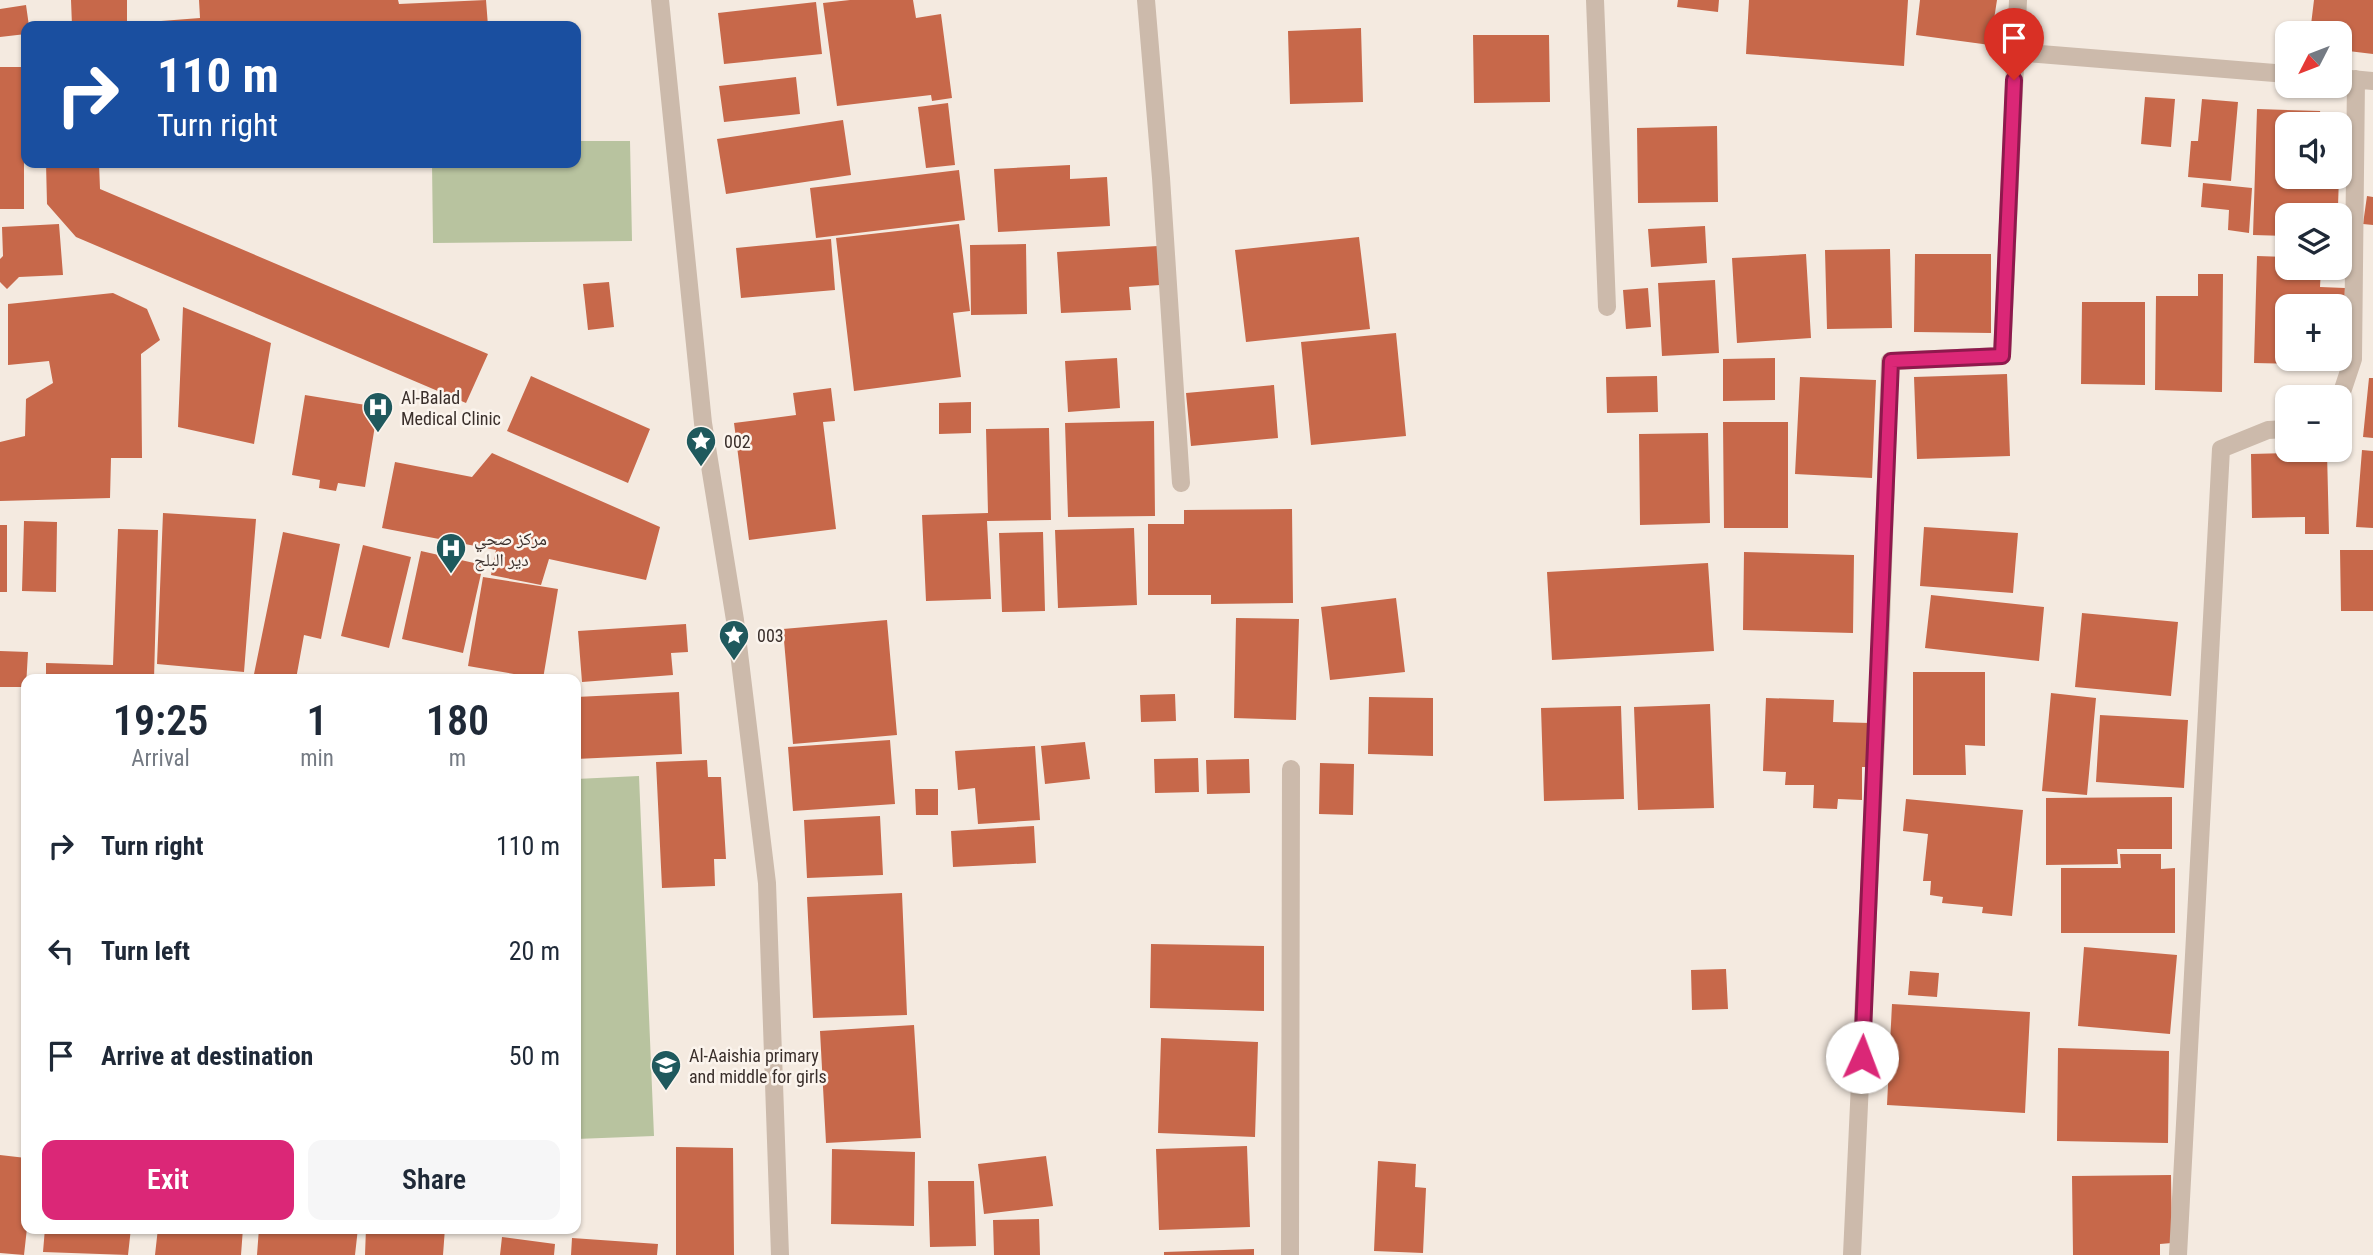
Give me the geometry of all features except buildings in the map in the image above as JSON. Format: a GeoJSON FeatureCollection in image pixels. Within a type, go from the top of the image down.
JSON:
{"type":"FeatureCollection","features":[{"type":"Feature","properties":{"kind":"street"},"geometry":{"type":"LineString","coordinates":[[660,0],[703,423],[734,620],[767,883],[780,1255]]}},
{"type":"Feature","properties":{"kind":"street"},"geometry":{"type":"LineString","coordinates":[[1146,0],[1181,483]]}},
{"type":"Feature","properties":{"kind":"street"},"geometry":{"type":"LineString","coordinates":[[1595,0],[1607,307]]}},
{"type":"Feature","properties":{"kind":"street"},"geometry":{"type":"LineString","coordinates":[[1852,1255],[1891,361],[2002,356],[2018,0]]}},
{"type":"Feature","properties":{"kind":"street"},"geometry":{"type":"LineString","coordinates":[[2015,52],[2275,73]]}},
{"type":"Feature","properties":{"kind":"street"},"geometry":{"type":"LineString","coordinates":[[2344,385],[2353,359],[2356,79]]}},
{"type":"Feature","properties":{"kind":"street"},"geometry":{"type":"LineString","coordinates":[[2178,1255],[2221,449],[2275,430]]}},
{"type":"Feature","properties":{"kind":"street"},"geometry":{"type":"LineString","coordinates":[[1290,1255],[1291,769]]}},
{"type":"Feature","properties":{"kind":"green space"},"geometry":{"type":"Polygon","coordinates":[[[581,141],[630,141],[632,241],[433,243],[432,168],[581,168],[581,141]]]}},
{"type":"Feature","properties":{"kind":"green space"},"geometry":{"type":"Polygon","coordinates":[[[639,776],[654,1136],[581,1139],[581,779],[639,776]]]}},
{"type":"Feature","properties":{"kind":"place","name":"Al-Balad Medical Clinic"},"geometry":{"type":"Point","coordinates":[378,434]}},
{"type":"Feature","properties":{"kind":"place","name":"002"},"geometry":{"type":"Point","coordinates":[701,468]}},
{"type":"Feature","properties":{"kind":"place","name":"مركز صحي دير البلح"},"geometry":{"type":"Point","coordinates":[451,575]}},
{"type":"Feature","properties":{"kind":"place","name":"003"},"geometry":{"type":"Point","coordinates":[734,662]}},
{"type":"Feature","properties":{"kind":"place","name":"Al-Aaishia primary and middle for girls"},"geometry":{"type":"Point","coordinates":[666,1092]}},
{"type":"Feature","properties":{"kind":"route"},"geometry":{"type":"LineString","coordinates":[[1862,1057],[1891,361],[2002,356],[2014,80]]}}]}
